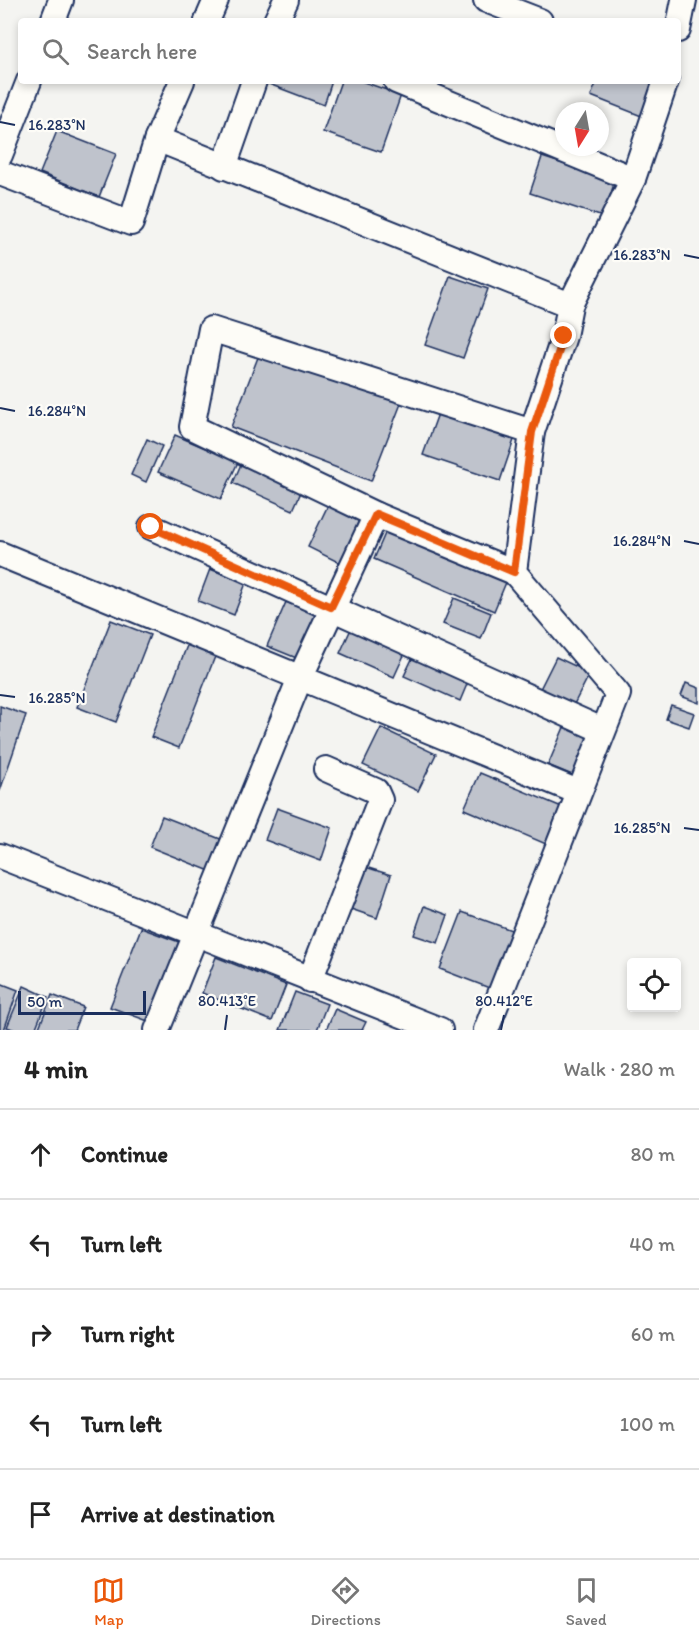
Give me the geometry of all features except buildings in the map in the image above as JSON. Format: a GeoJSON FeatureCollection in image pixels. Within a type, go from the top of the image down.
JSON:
{"type":"FeatureCollection","features":[{"type":"Feature","properties":{"kind":"street"},"geometry":{"type":"LineString","coordinates":[[54,18],[62,0]]}},
{"type":"Feature","properties":{"kind":"street"},"geometry":{"type":"LineString","coordinates":[[208,18],[216,0]]}},
{"type":"Feature","properties":{"kind":"street"},"geometry":{"type":"LineString","coordinates":[[277,18],[286,0]]}},
{"type":"Feature","properties":{"kind":"street"},"geometry":{"type":"LineString","coordinates":[[486,0],[532,18]]}},
{"type":"Feature","properties":{"kind":"street"},"geometry":{"type":"LineString","coordinates":[[680,18],[684,0]]}},
{"type":"Feature","properties":{"kind":"street"},"geometry":{"type":"LineString","coordinates":[[0,155],[28,84]]}},
{"type":"Feature","properties":{"kind":"street"},"geometry":{"type":"LineString","coordinates":[[0,173],[131,223],[157,139],[181,84]]}},
{"type":"Feature","properties":{"kind":"street"},"geometry":{"type":"LineString","coordinates":[[224,167],[253,84]]}},
{"type":"Feature","properties":{"kind":"street"},"geometry":{"type":"LineString","coordinates":[[403,84],[633,179]]}},
{"type":"Feature","properties":{"kind":"street"},"geometry":{"type":"LineString","coordinates":[[514,572],[532,432],[564,336],[570,305],[633,179],[665,84]]}},
{"type":"Feature","properties":{"kind":"street"},"geometry":{"type":"LineString","coordinates":[[157,139],[570,305]]}},
{"type":"Feature","properties":{"kind":"street"},"geometry":{"type":"LineString","coordinates":[[486,1030],[618,694],[514,572],[376,514],[192,427],[211,329],[532,432]]}},
{"type":"Feature","properties":{"kind":"street"},"geometry":{"type":"LineString","coordinates":[[157,1030],[300,678],[376,514]]}},
{"type":"Feature","properties":{"kind":"street"},"geometry":{"type":"LineString","coordinates":[[151,527],[602,730]]}},
{"type":"Feature","properties":{"kind":"street"},"geometry":{"type":"LineString","coordinates":[[0,554],[578,792]]}},
{"type":"Feature","properties":{"kind":"street"},"geometry":{"type":"LineString","coordinates":[[310,980],[380,800],[375,791],[326,769]]}},
{"type":"Feature","properties":{"kind":"street"},"geometry":{"type":"LineString","coordinates":[[0,856],[440,1030]]}},
{"type":"Feature","properties":{"kind":"route"},"geometry":{"type":"LineString","coordinates":[[151,527],[331,607],[376,514],[514,572],[532,432],[564,336]]}}]}
